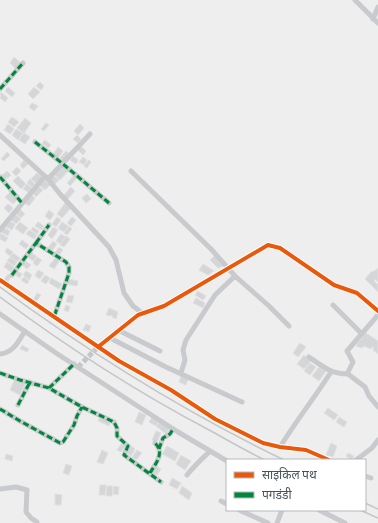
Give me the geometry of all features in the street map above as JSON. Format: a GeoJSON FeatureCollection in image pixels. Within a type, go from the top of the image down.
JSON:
{"type":"FeatureCollection","features":[{"type":"Feature","properties":{"kind":"street"},"geometry":{"type":"LineString","coordinates":[[355,0],[377,22]]}},
{"type":"Feature","properties":{"kind":"street"},"geometry":{"type":"LineString","coordinates":[[377,22],[378,7]]}},
{"type":"Feature","properties":{"kind":"street"},"geometry":{"type":"LineString","coordinates":[[0,90],[23,63]]}},
{"type":"Feature","properties":{"kind":"street"},"geometry":{"type":"LineString","coordinates":[[0,230],[22,203],[47,177],[63,164],[90,134]]}},
{"type":"Feature","properties":{"kind":"street"},"geometry":{"type":"LineString","coordinates":[[0,135],[47,177],[60,194],[109,247],[116,260],[124,294],[133,306],[142,313]]}},
{"type":"Feature","properties":{"kind":"street"},"geometry":{"type":"LineString","coordinates":[[35,142],[109,203]]}},
{"type":"Feature","properties":{"kind":"street"},"geometry":{"type":"LineString","coordinates":[[131,171],[186,224],[235,276],[264,301],[289,326]]}},
{"type":"Feature","properties":{"kind":"street"},"geometry":{"type":"LineString","coordinates":[[0,177],[22,203]]}},
{"type":"Feature","properties":{"kind":"street"},"geometry":{"type":"LineString","coordinates":[[12,275],[49,224]]}},
{"type":"Feature","properties":{"kind":"street"},"geometry":{"type":"LineString","coordinates":[[36,243],[66,262],[69,267],[54,316]]}},
{"type":"Feature","properties":{"kind":"street"},"geometry":{"type":"LineString","coordinates":[[98,347],[118,330],[142,313],[164,306],[268,245],[276,246],[334,285],[356,293],[378,311]]}},
{"type":"Feature","properties":{"kind":"street"},"geometry":{"type":"LineString","coordinates":[[181,373],[185,360],[183,350],[186,340],[215,295],[235,276]]}},
{"type":"Feature","properties":{"kind":"street"},"geometry":{"type":"LineString","coordinates":[[0,280],[98,347],[216,419],[263,443],[280,447],[306,450],[327,459]]}},
{"type":"Feature","properties":{"kind":"street"},"geometry":{"type":"LineString","coordinates":[[333,305],[362,334]]}},
{"type":"Feature","properties":{"kind":"street"},"geometry":{"type":"LineString","coordinates":[[0,314],[173,429],[226,460]]}},
{"type":"Feature","properties":{"kind":"street"},"geometry":{"type":"LineString","coordinates":[[348,374],[353,362],[348,351],[378,315]]}},
{"type":"Feature","properties":{"kind":"street"},"geometry":{"type":"LineString","coordinates":[[118,330],[160,351]]}},
{"type":"Feature","properties":{"kind":"street"},"geometry":{"type":"LineString","coordinates":[[0,354],[6,354],[11,351],[25,332]]}},
{"type":"Feature","properties":{"kind":"street"},"geometry":{"type":"LineString","coordinates":[[110,338],[242,402]]}},
{"type":"Feature","properties":{"kind":"street"},"geometry":{"type":"LineString","coordinates":[[309,357],[331,372],[348,374],[365,387],[371,400],[378,407]]}},
{"type":"Feature","properties":{"kind":"street"},"geometry":{"type":"LineString","coordinates":[[50,388],[74,364]]}},
{"type":"Feature","properties":{"kind":"street"},"geometry":{"type":"LineString","coordinates":[[280,447],[331,372]]}},
{"type":"Feature","properties":{"kind":"street"},"geometry":{"type":"LineString","coordinates":[[0,373],[50,388],[114,422],[117,428],[118,436],[128,446],[124,455],[162,482]]}},
{"type":"Feature","properties":{"kind":"street"},"geometry":{"type":"LineString","coordinates":[[18,405],[30,382]]}},
{"type":"Feature","properties":{"kind":"street"},"geometry":{"type":"LineString","coordinates":[[0,409],[60,443],[63,442],[74,425],[82,406]]}},
{"type":"Feature","properties":{"kind":"street"},"geometry":{"type":"LineString","coordinates":[[159,449],[163,438],[170,434],[173,429]]}},
{"type":"Feature","properties":{"kind":"street"},"geometry":{"type":"LineString","coordinates":[[357,459],[375,445],[378,440]]}},
{"type":"Feature","properties":{"kind":"street"},"geometry":{"type":"LineString","coordinates":[[150,473],[160,456],[159,449],[155,443]]}},
{"type":"Feature","properties":{"kind":"street"},"geometry":{"type":"LineString","coordinates":[[187,475],[195,464],[200,462],[210,451]]}},
{"type":"Feature","properties":{"kind":"street"},"geometry":{"type":"LineString","coordinates":[[366,476],[371,478]]}},
{"type":"Feature","properties":{"kind":"street"},"geometry":{"type":"LineString","coordinates":[[0,490],[16,486],[26,490],[26,512],[37,522]]}},
{"type":"Feature","properties":{"kind":"street"},"geometry":{"type":"LineString","coordinates":[[221,502],[226,504]]}},
{"type":"Feature","properties":{"kind":"street"},"geometry":{"type":"LineString","coordinates":[[241,511],[268,523]]}},
{"type":"Feature","properties":{"kind":"street"},"geometry":{"type":"LineString","coordinates":[[277,523],[282,511]]}},
{"type":"Feature","properties":{"kind":"street"},"geometry":{"type":"LineString","coordinates":[[320,511],[345,523]]}},
{"type":"Feature","properties":{"kind":"building"},"geometry":{"type":"Polygon","coordinates":[[[14,57],[21,63],[16,69],[10,63],[14,57]]]}},
{"type":"Feature","properties":{"kind":"building"},"geometry":{"type":"Polygon","coordinates":[[[40,82],[44,86],[41,90],[36,86],[40,82]]]}},
{"type":"Feature","properties":{"kind":"building"},"geometry":{"type":"Polygon","coordinates":[[[8,87],[15,93],[12,97],[5,91],[8,87]]]}},
{"type":"Feature","properties":{"kind":"building"},"geometry":{"type":"Polygon","coordinates":[[[34,87],[40,92],[33,99],[28,94],[34,87]]]}},
{"type":"Feature","properties":{"kind":"building"},"geometry":{"type":"Polygon","coordinates":[[[1,92],[8,98],[5,102],[0,98],[1,92]]]}},
{"type":"Feature","properties":{"kind":"building"},"geometry":{"type":"Polygon","coordinates":[[[32,103],[38,106],[34,111],[29,107],[32,103]]]}},
{"type":"Feature","properties":{"kind":"building"},"geometry":{"type":"Polygon","coordinates":[[[12,117],[19,122],[14,127],[8,122],[12,117]]]}},
{"type":"Feature","properties":{"kind":"building"},"geometry":{"type":"Polygon","coordinates":[[[25,118],[31,123],[24,133],[17,128],[25,118]]]}},
{"type":"Feature","properties":{"kind":"building"},"geometry":{"type":"Polygon","coordinates":[[[46,123],[49,125],[44,131],[41,129],[46,123]]]}},
{"type":"Feature","properties":{"kind":"building"},"geometry":{"type":"Polygon","coordinates":[[[8,124],[14,129],[10,134],[4,130],[8,124]]]}},
{"type":"Feature","properties":{"kind":"building"},"geometry":{"type":"Polygon","coordinates":[[[80,124],[84,128],[78,135],[74,131],[80,124]]]}},
{"type":"Feature","properties":{"kind":"building"},"geometry":{"type":"Polygon","coordinates":[[[16,129],[23,133],[18,140],[12,135],[16,129]]]}},
{"type":"Feature","properties":{"kind":"building"},"geometry":{"type":"Polygon","coordinates":[[[24,133],[30,137],[25,144],[19,140],[24,133]]]}},
{"type":"Feature","properties":{"kind":"building"},"geometry":{"type":"Polygon","coordinates":[[[77,135],[81,139],[78,143],[73,139],[77,135]]]}},
{"type":"Feature","properties":{"kind":"building"},"geometry":{"type":"Polygon","coordinates":[[[45,140],[51,145],[48,148],[42,143],[45,140]]]}},
{"type":"Feature","properties":{"kind":"building"},"geometry":{"type":"Polygon","coordinates":[[[81,146],[86,151],[83,155],[78,150],[81,146]]]}},
{"type":"Feature","properties":{"kind":"building"},"geometry":{"type":"Polygon","coordinates":[[[58,147],[63,151],[58,158],[53,154],[58,147]]]}},
{"type":"Feature","properties":{"kind":"building"},"geometry":{"type":"Polygon","coordinates":[[[66,151],[70,154],[63,162],[59,159],[66,151]]]}},
{"type":"Feature","properties":{"kind":"building"},"geometry":{"type":"Polygon","coordinates":[[[7,152],[10,155],[4,161],[1,159],[7,152]]]}},
{"type":"Feature","properties":{"kind":"building"},"geometry":{"type":"Polygon","coordinates":[[[73,156],[78,160],[76,164],[70,160],[73,156]]]}},
{"type":"Feature","properties":{"kind":"building"},"geometry":{"type":"Polygon","coordinates":[[[83,157],[87,160],[84,165],[79,162],[83,157]]]}},
{"type":"Feature","properties":{"kind":"building"},"geometry":{"type":"Polygon","coordinates":[[[24,160],[28,164],[23,169],[20,165],[24,160]]]}},
{"type":"Feature","properties":{"kind":"building"},"geometry":{"type":"Polygon","coordinates":[[[89,160],[91,162],[87,168],[84,166],[89,160]]]}},
{"type":"Feature","properties":{"kind":"building"},"geometry":{"type":"Polygon","coordinates":[[[64,165],[69,170],[60,180],[55,175],[64,165]]]}},
{"type":"Feature","properties":{"kind":"building"},"geometry":{"type":"Polygon","coordinates":[[[17,167],[21,171],[16,176],[12,172],[17,167]]]}},
{"type":"Feature","properties":{"kind":"building"},"geometry":{"type":"Polygon","coordinates":[[[7,171],[11,175],[5,180],[1,176],[7,171]]]}},
{"type":"Feature","properties":{"kind":"building"},"geometry":{"type":"Polygon","coordinates":[[[37,173],[42,177],[36,183],[31,179],[37,173]]]}},
{"type":"Feature","properties":{"kind":"building"},"geometry":{"type":"Polygon","coordinates":[[[53,175],[59,180],[55,184],[50,179],[53,175]]]}},
{"type":"Feature","properties":{"kind":"building"},"geometry":{"type":"Polygon","coordinates":[[[74,175],[77,178],[70,186],[67,183],[74,175]]]}},
{"type":"Feature","properties":{"kind":"building"},"geometry":{"type":"Polygon","coordinates":[[[18,176],[26,184],[21,189],[13,181],[18,176]]]}},
{"type":"Feature","properties":{"kind":"building"},"geometry":{"type":"Polygon","coordinates":[[[30,179],[35,184],[32,187],[27,183],[30,179]]]}},
{"type":"Feature","properties":{"kind":"building"},"geometry":{"type":"Polygon","coordinates":[[[44,179],[50,185],[45,190],[39,185],[44,179]]]}},
{"type":"Feature","properties":{"kind":"building"},"geometry":{"type":"Polygon","coordinates":[[[27,184],[32,188],[28,192],[23,189],[27,184]]]}},
{"type":"Feature","properties":{"kind":"building"},"geometry":{"type":"Polygon","coordinates":[[[38,186],[43,190],[36,197],[32,193],[38,186]]]}},
{"type":"Feature","properties":{"kind":"building"},"geometry":{"type":"Polygon","coordinates":[[[71,187],[75,191],[67,200],[63,196],[71,187]]]}},
{"type":"Feature","properties":{"kind":"building"},"geometry":{"type":"Polygon","coordinates":[[[10,192],[18,199],[13,204],[5,197],[10,192]]]}},
{"type":"Feature","properties":{"kind":"building"},"geometry":{"type":"Polygon","coordinates":[[[31,194],[35,198],[29,206],[24,203],[31,194]]]}},
{"type":"Feature","properties":{"kind":"building"},"geometry":{"type":"Polygon","coordinates":[[[87,194],[91,199],[86,203],[82,198],[87,194]]]}},
{"type":"Feature","properties":{"kind":"building"},"geometry":{"type":"Polygon","coordinates":[[[65,203],[71,208],[62,218],[57,214],[65,203]]]}},
{"type":"Feature","properties":{"kind":"building"},"geometry":{"type":"Polygon","coordinates":[[[8,204],[13,208],[9,213],[4,208],[8,204]]]}},
{"type":"Feature","properties":{"kind":"building"},"geometry":{"type":"Polygon","coordinates":[[[19,208],[25,214],[21,218],[15,213],[19,208]]]}},
{"type":"Feature","properties":{"kind":"building"},"geometry":{"type":"Polygon","coordinates":[[[49,210],[54,214],[50,220],[45,216],[49,210]]]}},
{"type":"Feature","properties":{"kind":"building"},"geometry":{"type":"Polygon","coordinates":[[[15,214],[21,219],[16,224],[10,219],[15,214]]]}},
{"type":"Feature","properties":{"kind":"building"},"geometry":{"type":"Polygon","coordinates":[[[57,217],[61,220],[56,227],[52,224],[57,217]]]}},
{"type":"Feature","properties":{"kind":"building"},"geometry":{"type":"Polygon","coordinates":[[[72,217],[76,220],[71,226],[67,223],[72,217]]]}},
{"type":"Feature","properties":{"kind":"building"},"geometry":{"type":"Polygon","coordinates":[[[10,221],[15,224],[12,230],[6,227],[10,221]]]}},
{"type":"Feature","properties":{"kind":"building"},"geometry":{"type":"Polygon","coordinates":[[[20,222],[28,228],[23,234],[15,228],[20,222]]]}},
{"type":"Feature","properties":{"kind":"building"},"geometry":{"type":"Polygon","coordinates":[[[38,222],[44,226],[41,230],[35,226],[38,222]]]}},
{"type":"Feature","properties":{"kind":"building"},"geometry":{"type":"Polygon","coordinates":[[[62,222],[68,226],[64,232],[58,228],[62,222]]]}},
{"type":"Feature","properties":{"kind":"building"},"geometry":{"type":"Polygon","coordinates":[[[69,226],[72,229],[67,235],[64,233],[69,226]]]}},
{"type":"Feature","properties":{"kind":"building"},"geometry":{"type":"Polygon","coordinates":[[[3,227],[10,231],[8,236],[1,232],[3,227]]]}},
{"type":"Feature","properties":{"kind":"building"},"geometry":{"type":"Polygon","coordinates":[[[33,227],[39,231],[37,234],[31,230],[33,227]]]}},
{"type":"Feature","properties":{"kind":"building"},"geometry":{"type":"Polygon","coordinates":[[[53,227],[58,230],[52,239],[48,235],[53,227]]]}},
{"type":"Feature","properties":{"kind":"building"},"geometry":{"type":"Polygon","coordinates":[[[29,230],[37,235],[34,239],[26,234],[29,230]]]}},
{"type":"Feature","properties":{"kind":"building"},"geometry":{"type":"Polygon","coordinates":[[[0,233],[8,238],[5,242],[0,239],[0,233]]]}},
{"type":"Feature","properties":{"kind":"building"},"geometry":{"type":"Polygon","coordinates":[[[61,234],[66,237],[60,244],[56,241],[61,234]]]}},
{"type":"Feature","properties":{"kind":"building"},"geometry":{"type":"Polygon","coordinates":[[[66,236],[70,239],[64,247],[60,245],[66,236]]]}},
{"type":"Feature","properties":{"kind":"building"},"geometry":{"type":"Polygon","coordinates":[[[22,240],[29,245],[26,249],[19,244],[22,240]]]}},
{"type":"Feature","properties":{"kind":"building"},"geometry":{"type":"Polygon","coordinates":[[[53,241],[57,244],[52,251],[48,248],[53,241]]]}},
{"type":"Feature","properties":{"kind":"building"},"geometry":{"type":"Polygon","coordinates":[[[59,247],[63,250],[59,255],[55,253],[59,247]]]}},
{"type":"Feature","properties":{"kind":"building"},"geometry":{"type":"Polygon","coordinates":[[[7,248],[13,252],[10,256],[5,252],[7,248]]]}},
{"type":"Feature","properties":{"kind":"building"},"geometry":{"type":"Polygon","coordinates":[[[30,251],[37,257],[33,261],[26,256],[30,251]]]}},
{"type":"Feature","properties":{"kind":"building"},"geometry":{"type":"Polygon","coordinates":[[[13,253],[20,258],[17,262],[10,257],[13,253]]]}},
{"type":"Feature","properties":{"kind":"building"},"geometry":{"type":"Polygon","coordinates":[[[214,256],[223,266],[218,268],[210,260],[214,256]]]}},
{"type":"Feature","properties":{"kind":"building"},"geometry":{"type":"Polygon","coordinates":[[[10,257],[17,262],[14,266],[7,261],[10,257]]]}},
{"type":"Feature","properties":{"kind":"building"},"geometry":{"type":"Polygon","coordinates":[[[37,257],[42,260],[37,266],[33,263],[37,257]]]}},
{"type":"Feature","properties":{"kind":"building"},"geometry":{"type":"Polygon","coordinates":[[[56,257],[60,260],[54,269],[49,266],[56,257]]]}},
{"type":"Feature","properties":{"kind":"building"},"geometry":{"type":"Polygon","coordinates":[[[24,260],[31,265],[27,269],[21,264],[24,260]]]}},
{"type":"Feature","properties":{"kind":"building"},"geometry":{"type":"Polygon","coordinates":[[[7,262],[14,267],[11,272],[4,267],[7,262]]]}},
{"type":"Feature","properties":{"kind":"building"},"geometry":{"type":"Polygon","coordinates":[[[203,264],[214,271],[208,275],[199,270],[203,264]]]}},
{"type":"Feature","properties":{"kind":"building"},"geometry":{"type":"Polygon","coordinates":[[[378,268],[378,282],[375,279],[374,281],[377,284],[378,283],[378,292],[365,279],[372,271],[373,272],[378,268]]]}},
{"type":"Feature","properties":{"kind":"building"},"geometry":{"type":"Polygon","coordinates":[[[16,270],[22,274],[20,278],[14,274],[16,270]]]}},
{"type":"Feature","properties":{"kind":"building"},"geometry":{"type":"Polygon","coordinates":[[[38,270],[44,273],[40,279],[35,276],[38,270]]]}},
{"type":"Feature","properties":{"kind":"building"},"geometry":{"type":"Polygon","coordinates":[[[26,271],[32,275],[29,280],[23,275],[26,271]]]}},
{"type":"Feature","properties":{"kind":"building"},"geometry":{"type":"Polygon","coordinates":[[[8,274],[11,277],[7,283],[4,280],[8,274]]]}},
{"type":"Feature","properties":{"kind":"building"},"geometry":{"type":"Polygon","coordinates":[[[45,275],[50,278],[46,284],[41,281],[45,275]]]}},
{"type":"Feature","properties":{"kind":"building"},"geometry":{"type":"Polygon","coordinates":[[[24,277],[29,281],[27,284],[21,280],[24,277]]]}},
{"type":"Feature","properties":{"kind":"building"},"geometry":{"type":"Polygon","coordinates":[[[51,278],[62,284],[59,289],[49,283],[51,278]]]}},
{"type":"Feature","properties":{"kind":"building"},"geometry":{"type":"Polygon","coordinates":[[[68,279],[78,281],[77,286],[66,284],[68,279]]]}},
{"type":"Feature","properties":{"kind":"building"},"geometry":{"type":"Polygon","coordinates":[[[198,291],[206,296],[203,300],[195,295],[198,291]]]}},
{"type":"Feature","properties":{"kind":"building"},"geometry":{"type":"Polygon","coordinates":[[[37,293],[41,295],[36,302],[33,300],[37,293]]]}},
{"type":"Feature","properties":{"kind":"building"},"geometry":{"type":"Polygon","coordinates":[[[68,295],[74,296],[72,303],[66,302],[68,295]]]}},
{"type":"Feature","properties":{"kind":"building"},"geometry":{"type":"Polygon","coordinates":[[[196,298],[205,303],[203,308],[193,303],[196,298]]]}},
{"type":"Feature","properties":{"kind":"building"},"geometry":{"type":"Polygon","coordinates":[[[66,305],[70,307],[68,312],[64,310],[66,305]]]}},
{"type":"Feature","properties":{"kind":"building"},"geometry":{"type":"Polygon","coordinates":[[[109,308],[118,312],[116,319],[112,317],[113,316],[106,315],[109,308]]]}},
{"type":"Feature","properties":{"kind":"building"},"geometry":{"type":"Polygon","coordinates":[[[86,324],[91,326],[89,332],[83,330],[86,324]]]}},
{"type":"Feature","properties":{"kind":"building"},"geometry":{"type":"Polygon","coordinates":[[[366,333],[378,341],[378,354],[372,347],[371,349],[364,346],[362,348],[356,346],[366,333]]]}},
{"type":"Feature","properties":{"kind":"building"},"geometry":{"type":"Polygon","coordinates":[[[300,343],[306,347],[298,357],[293,353],[300,343]]]}},
{"type":"Feature","properties":{"kind":"building"},"geometry":{"type":"Polygon","coordinates":[[[22,345],[29,349],[27,352],[20,349],[22,345]]]}},
{"type":"Feature","properties":{"kind":"building"},"geometry":{"type":"Polygon","coordinates":[[[304,355],[311,361],[304,369],[297,364],[304,355]]]}},
{"type":"Feature","properties":{"kind":"building"},"geometry":{"type":"Polygon","coordinates":[[[310,363],[316,367],[310,375],[304,371],[310,363]]]}},
{"type":"Feature","properties":{"kind":"building"},"geometry":{"type":"Polygon","coordinates":[[[319,367],[326,371],[319,381],[312,376],[319,367]]]}},
{"type":"Feature","properties":{"kind":"building"},"geometry":{"type":"Polygon","coordinates":[[[181,376],[188,379],[186,385],[179,382],[181,376]]]}},
{"type":"Feature","properties":{"kind":"building"},"geometry":{"type":"Polygon","coordinates":[[[15,379],[25,384],[20,395],[10,390],[15,379]]]}},
{"type":"Feature","properties":{"kind":"building"},"geometry":{"type":"Polygon","coordinates":[[[328,408],[338,415],[334,420],[324,413],[328,408]]]}},
{"type":"Feature","properties":{"kind":"building"},"geometry":{"type":"Polygon","coordinates":[[[139,412],[146,415],[142,425],[135,422],[139,412]]]}},
{"type":"Feature","properties":{"kind":"building"},"geometry":{"type":"Polygon","coordinates":[[[100,415],[111,421],[109,426],[98,421],[100,415]]]}},
{"type":"Feature","properties":{"kind":"building"},"geometry":{"type":"Polygon","coordinates":[[[152,417],[159,421],[156,426],[149,422],[152,417]]]}},
{"type":"Feature","properties":{"kind":"building"},"geometry":{"type":"Polygon","coordinates":[[[339,417],[347,422],[344,427],[336,422],[339,417]]]}},
{"type":"Feature","properties":{"kind":"building"},"geometry":{"type":"Polygon","coordinates":[[[160,421],[170,428],[166,434],[156,426],[160,421]]]}},
{"type":"Feature","properties":{"kind":"building"},"geometry":{"type":"Polygon","coordinates":[[[156,431],[161,433],[157,442],[152,440],[156,431]]]}},
{"type":"Feature","properties":{"kind":"building"},"geometry":{"type":"Polygon","coordinates":[[[331,443],[337,446],[333,457],[326,455],[331,443]]]}},
{"type":"Feature","properties":{"kind":"building"},"geometry":{"type":"Polygon","coordinates":[[[121,444],[125,446],[121,452],[117,450],[121,444]]]}},
{"type":"Feature","properties":{"kind":"building"},"geometry":{"type":"Polygon","coordinates":[[[130,445],[135,449],[131,456],[125,452],[130,445]]]}},
{"type":"Feature","properties":{"kind":"building"},"geometry":{"type":"Polygon","coordinates":[[[167,446],[179,453],[175,461],[162,454],[167,446]]]}},
{"type":"Feature","properties":{"kind":"building"},"geometry":{"type":"Polygon","coordinates":[[[102,450],[108,453],[103,464],[97,462],[102,450]]]}},
{"type":"Feature","properties":{"kind":"building"},"geometry":{"type":"Polygon","coordinates":[[[137,450],[142,453],[136,460],[132,457],[137,450]]]}},
{"type":"Feature","properties":{"kind":"building"},"geometry":{"type":"Polygon","coordinates":[[[348,453],[354,456],[352,459],[350,459],[346,456],[348,453]]]}},
{"type":"Feature","properties":{"kind":"building"},"geometry":{"type":"Polygon","coordinates":[[[6,454],[13,456],[12,461],[5,459],[6,454]]]}},
{"type":"Feature","properties":{"kind":"building"},"geometry":{"type":"Polygon","coordinates":[[[181,455],[191,461],[185,470],[176,464],[181,455]]]}},
{"type":"Feature","properties":{"kind":"building"},"geometry":{"type":"Polygon","coordinates":[[[66,464],[72,466],[69,475],[63,473],[66,464]]]}},
{"type":"Feature","properties":{"kind":"building"},"geometry":{"type":"Polygon","coordinates":[[[156,466],[161,469],[157,475],[152,473],[156,466]]]}},
{"type":"Feature","properties":{"kind":"building"},"geometry":{"type":"Polygon","coordinates":[[[172,478],[181,483],[177,489],[169,485],[172,478]]]}},
{"type":"Feature","properties":{"kind":"building"},"geometry":{"type":"Polygon","coordinates":[[[100,485],[106,485],[105,495],[99,495],[100,485]]]}},
{"type":"Feature","properties":{"kind":"building"},"geometry":{"type":"Polygon","coordinates":[[[107,486],[113,486],[112,496],[106,496],[107,486]]]}},
{"type":"Feature","properties":{"kind":"building"},"geometry":{"type":"Polygon","coordinates":[[[114,486],[119,487],[118,495],[113,494],[114,486]]]}},
{"type":"Feature","properties":{"kind":"building"},"geometry":{"type":"Polygon","coordinates":[[[182,486],[192,493],[189,500],[179,493],[182,486]]]}},
{"type":"Feature","properties":{"kind":"building"},"geometry":{"type":"Polygon","coordinates":[[[55,494],[62,495],[61,505],[55,505],[55,494]]]}},
{"type":"Feature","properties":{"kind":"tunnel"},"geometry":{"type":"LineString","coordinates":[[78,367],[98,347]]}},
{"type":"Feature","properties":{"kind":"railway"},"geometry":{"type":"LineString","coordinates":[[0,287],[68,335],[138,380],[210,422],[282,459]]}},
{"type":"Feature","properties":{"kind":"railway"},"geometry":{"type":"LineString","coordinates":[[0,297],[51,334],[129,385],[244,450],[263,459]]}},
{"type":"Feature","properties":{"kind":"railway"},"geometry":{"type":"LineString","coordinates":[[366,503],[378,509]]}},
{"type":"Feature","properties":{"kind":"railway"},"geometry":{"type":"LineString","coordinates":[[362,511],[378,518]]}},
{"type":"Feature","properties":{"kind":"marked path"},"geometry":{"type":"LineString","coordinates":[[0,89],[23,63]]}},
{"type":"Feature","properties":{"kind":"marked path"},"geometry":{"type":"LineString","coordinates":[[35,142],[109,203]]}},
{"type":"Feature","properties":{"kind":"marked path"},"geometry":{"type":"LineString","coordinates":[[0,177],[22,203]]}},
{"type":"Feature","properties":{"kind":"marked path"},"geometry":{"type":"LineString","coordinates":[[36,243],[49,225]]}},
{"type":"Feature","properties":{"kind":"marked path"},"geometry":{"type":"LineString","coordinates":[[12,275],[36,243],[66,262],[69,267],[69,273],[54,317]]}},
{"type":"Feature","properties":{"kind":"marked path"},"geometry":{"type":"LineString","coordinates":[[49,388],[74,364]]}},
{"type":"Feature","properties":{"kind":"marked path"},"geometry":{"type":"LineString","coordinates":[[0,373],[49,388],[82,407],[114,422],[117,428],[117,436],[128,446],[124,455],[161,482]]}},
{"type":"Feature","properties":{"kind":"marked path"},"geometry":{"type":"LineString","coordinates":[[18,405],[30,382]]}},
{"type":"Feature","properties":{"kind":"marked path"},"geometry":{"type":"LineString","coordinates":[[0,409],[60,443],[63,442],[74,425],[82,407]]}},
{"type":"Feature","properties":{"kind":"marked path"},"geometry":{"type":"LineString","coordinates":[[159,449],[163,438],[170,434],[173,429]]}},
{"type":"Feature","properties":{"kind":"marked path"},"geometry":{"type":"LineString","coordinates":[[150,473],[157,462],[159,454],[158,447],[155,443]]}},
{"type":"Feature","properties":{"kind":"cycle path"},"geometry":{"type":"LineString","coordinates":[[98,347],[138,315],[164,306],[268,245],[280,248],[334,285],[357,293],[378,311]]}},
{"type":"Feature","properties":{"kind":"cycle path"},"geometry":{"type":"LineString","coordinates":[[0,280],[119,361],[171,390],[215,419],[263,443],[280,447],[306,450],[327,459]]}}]}
